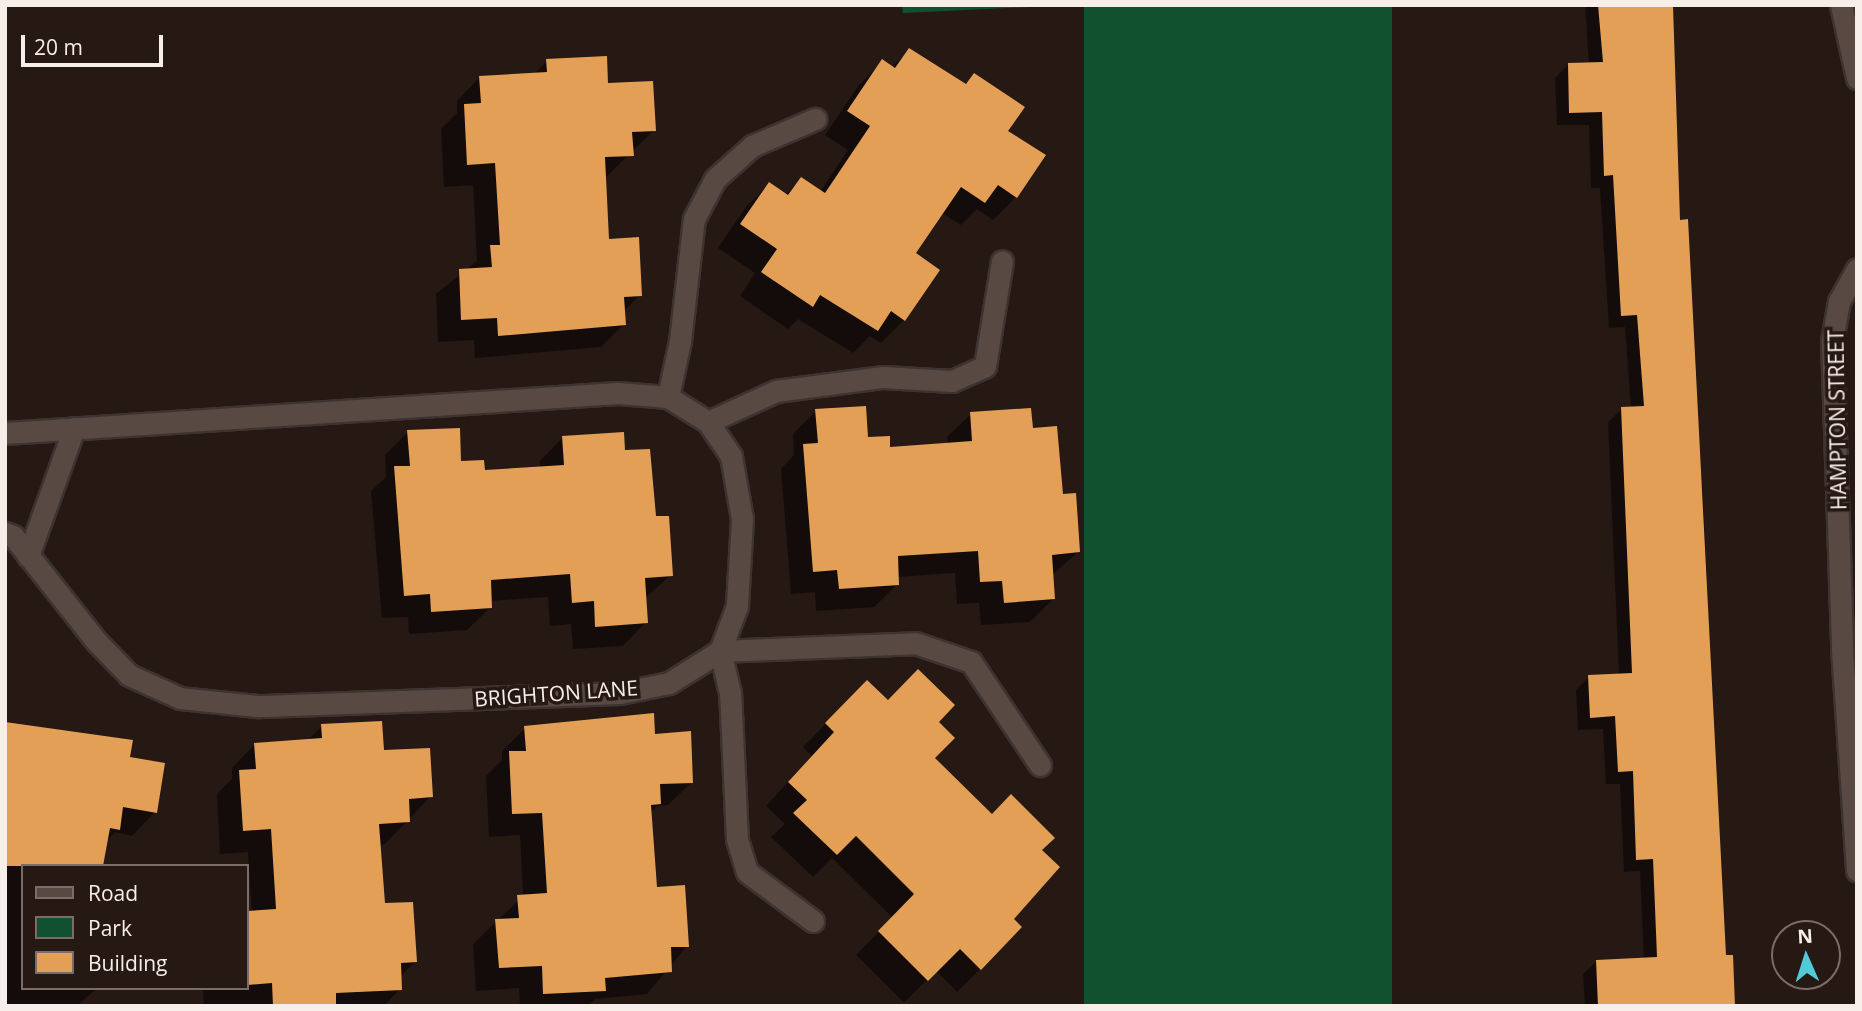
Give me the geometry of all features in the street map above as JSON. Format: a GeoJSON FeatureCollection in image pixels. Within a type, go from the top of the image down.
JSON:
{"type":"FeatureCollection","features":[{"type":"Feature","properties":{"kind":"street"},"geometry":{"type":"LineString","coordinates":[[1841,5],[1857,79]]}},
{"type":"Feature","properties":{"kind":"street"},"geometry":{"type":"LineString","coordinates":[[668,397],[680,341],[694,219],[715,179],[752,146],[815,119]]}},
{"type":"Feature","properties":{"kind":"street"},"geometry":{"type":"LineString","coordinates":[[708,422],[776,391],[883,377],[952,381],[985,366],[1002,261]]}},
{"type":"Feature","properties":{"kind":"street","name":"HAMPTON STREET"},"geometry":{"type":"LineString","coordinates":[[1857,269],[1839,301],[1832,341],[1842,649],[1857,870]]}},
{"type":"Feature","properties":{"kind":"street"},"geometry":{"type":"LineString","coordinates":[[5,432],[618,393],[668,397],[708,422],[731,456],[741,519],[737,606],[720,651],[730,693],[737,839],[747,872],[813,921]]}},
{"type":"Feature","properties":{"kind":"street"},"geometry":{"type":"LineString","coordinates":[[29,556],[74,428]]}},
{"type":"Feature","properties":{"kind":"street","name":"BRIGHTON LANE"},"geometry":{"type":"LineString","coordinates":[[5,533],[29,556],[96,641],[129,675],[180,698],[257,706],[620,693],[669,683],[720,651]]}},
{"type":"Feature","properties":{"kind":"street"},"geometry":{"type":"LineString","coordinates":[[720,651],[915,643],[971,662],[1040,765]]}},
{"type":"Feature","properties":{"kind":"green space"},"geometry":{"type":"Polygon","coordinates":[[[902,5],[1073,5],[903,13],[902,5]]]}},
{"type":"Feature","properties":{"kind":"green space"},"geometry":{"type":"Polygon","coordinates":[[[1084,5],[1392,5],[1392,1006],[1084,1006],[1084,5]]]}},
{"type":"Feature","properties":{"kind":"building"},"geometry":{"type":"Polygon","coordinates":[[[1598,5],[1673,5],[1680,220],[1688,219],[1726,955],[1733,955],[1735,1006],[1598,1006],[1596,960],[1657,957],[1653,859],[1636,860],[1633,771],[1618,772],[1615,716],[1590,718],[1588,675],[1632,673],[1621,407],[1644,406],[1637,315],[1621,316],[1613,175],[1604,176],[1602,112],[1569,113],[1568,63],[1603,62],[1598,5]]]}},
{"type":"Feature","properties":{"kind":"building"},"geometry":{"type":"Polygon","coordinates":[[[909,48],[966,84],[974,73],[1025,107],[1008,131],[1046,155],[1017,198],[998,185],[985,203],[961,187],[916,253],[940,270],[905,321],[891,311],[878,331],[820,295],[813,307],[761,272],[777,249],[740,224],[769,182],[788,195],[801,177],[825,193],[870,126],[847,111],[882,59],[895,68],[909,48]]]}},
{"type":"Feature","properties":{"kind":"building"},"geometry":{"type":"Polygon","coordinates":[[[607,56],[608,83],[653,81],[656,131],[632,132],[634,156],[605,157],[609,239],[639,237],[642,296],[624,297],[626,325],[498,336],[497,318],[461,320],[459,269],[492,267],[490,245],[500,245],[495,163],[467,165],[464,104],[481,103],[479,76],[547,72],[546,59],[607,56]]]}},
{"type":"Feature","properties":{"kind":"building"},"geometry":{"type":"Polygon","coordinates":[[[866,406],[868,437],[890,436],[890,447],[972,441],[970,412],[1031,408],[1033,428],[1057,426],[1063,494],[1076,493],[1080,552],[1052,555],[1055,599],[1004,603],[1002,581],[980,582],[978,551],[898,556],[899,585],[839,589],[837,570],[813,572],[803,444],[818,443],[815,409],[866,406]]]}},
{"type":"Feature","properties":{"kind":"building"},"geometry":{"type":"Polygon","coordinates":[[[460,428],[461,461],[484,460],[485,470],[564,465],[562,436],[624,432],[625,450],[650,449],[656,516],[669,516],[673,576],[645,578],[648,623],[595,627],[594,601],[572,603],[570,574],[491,580],[492,608],[431,612],[430,594],[404,596],[394,466],[410,466],[407,430],[460,428]]]}},
{"type":"Feature","properties":{"kind":"building"},"geometry":{"type":"Polygon","coordinates":[[[918,669],[955,705],[939,722],[955,738],[935,758],[992,814],[1011,794],[1055,838],[1042,850],[1060,867],[1014,919],[1022,927],[981,970],[960,949],[928,981],[878,931],[914,894],[856,836],[837,855],[793,813],[807,800],[788,782],[834,732],[825,723],[867,680],[888,700],[918,669]]]}},
{"type":"Feature","properties":{"kind":"building"},"geometry":{"type":"Polygon","coordinates":[[[654,713],[655,734],[691,731],[693,783],[660,784],[661,804],[651,805],[657,887],[685,885],[689,947],[671,947],[672,972],[605,978],[606,991],[543,994],[542,966],[499,968],[495,919],[519,918],[517,895],[547,893],[542,813],[512,814],[509,751],[526,751],[524,726],[654,713]]]}},
{"type":"Feature","properties":{"kind":"building"},"geometry":{"type":"Polygon","coordinates":[[[382,721],[384,750],[430,748],[433,797],[409,799],[410,822],[379,824],[385,903],[413,902],[417,962],[401,963],[402,990],[336,993],[336,1006],[273,1006],[272,983],[248,985],[248,911],[276,909],[271,829],[243,831],[239,770],[256,769],[254,743],[322,738],[321,724],[382,721]]]}},
{"type":"Feature","properties":{"kind":"building"},"geometry":{"type":"Polygon","coordinates":[[[5,722],[133,740],[130,757],[165,763],[157,813],[123,807],[120,830],[110,828],[103,864],[5,866],[5,722]]]}}]}
